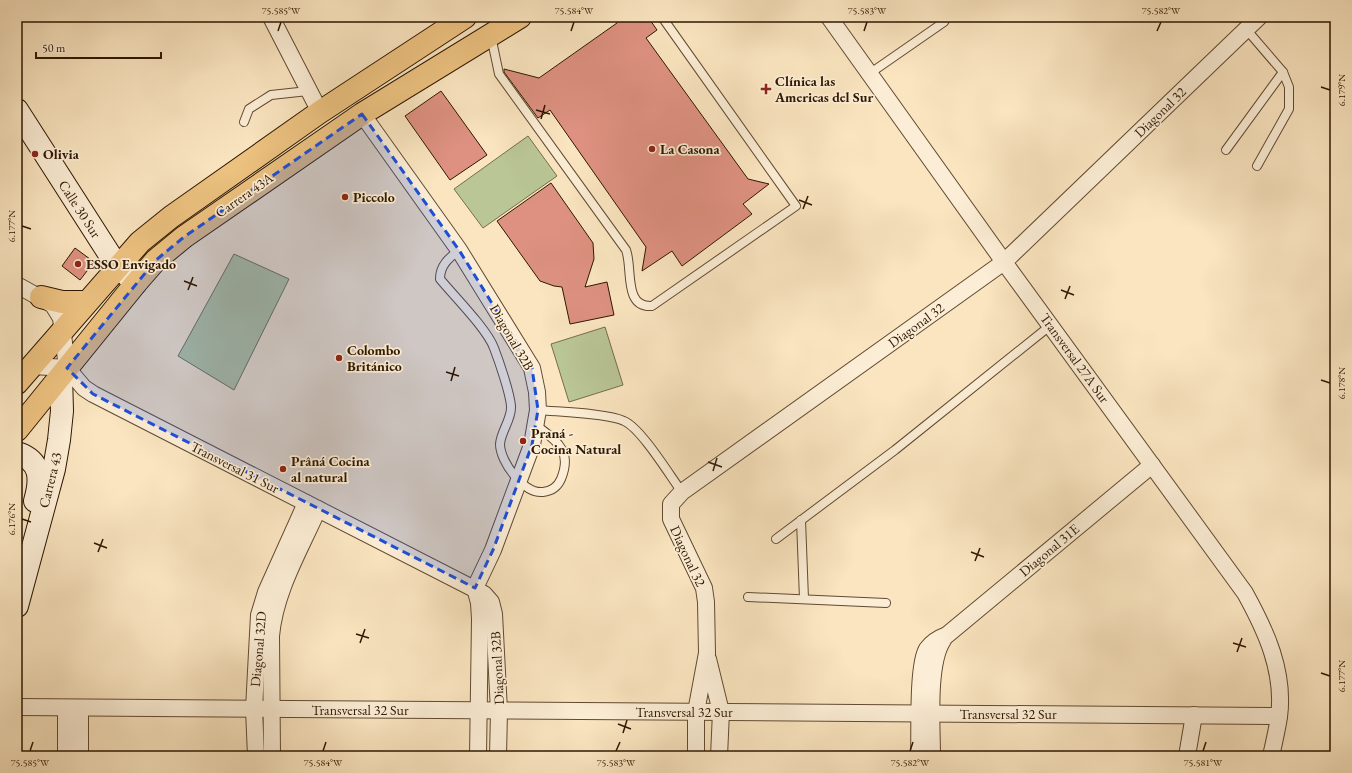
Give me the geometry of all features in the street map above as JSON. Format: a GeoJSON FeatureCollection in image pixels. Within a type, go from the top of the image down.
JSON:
{"type":"FeatureCollection","features":[{"type":"Feature","properties":{"kind":"main road","name":"Carrera 43A"},"geometry":{"type":"LineString","coordinates":[[17,383],[62,333],[117,266],[140,242],[171,217],[320,112],[465,17]]}},
{"type":"Feature","properties":{"kind":"main road","name":"Carrera 43A"},"geometry":{"type":"LineString","coordinates":[[17,430],[136,283],[156,260],[184,236],[362,114],[520,17]]}},
{"type":"Feature","properties":{"kind":"main road"},"geometry":{"type":"LineString","coordinates":[[41,297],[62,302],[86,302]]}},
{"type":"Feature","properties":{"kind":"street"},"geometry":{"type":"LineString","coordinates":[[271,17],[320,112]]}},
{"type":"Feature","properties":{"kind":"street","name":"Transversal 27A Sur"},"geometry":{"type":"LineString","coordinates":[[829,17],[1004,262],[1245,593],[1263,625],[1274,657],[1279,689],[1279,716],[1272,756]]}},
{"type":"Feature","properties":{"kind":"street","name":"Diagonal 32"},"geometry":{"type":"LineString","coordinates":[[696,756],[696,712],[707,653],[706,602],[704,588],[671,519],[671,504],[682,492],[1004,262],[1258,17]]}},
{"type":"Feature","properties":{"kind":"street","name":"Calle 30 Sur"},"geometry":{"type":"LineString","coordinates":[[17,110],[117,266],[136,283]]}},
{"type":"Feature","properties":{"kind":"street","name":"Diagonal 32B"},"geometry":{"type":"LineString","coordinates":[[362,114],[459,250],[532,368],[537,418],[532,445],[493,550],[475,588],[479,611],[478,756]]}},
{"type":"Feature","properties":{"kind":"street"},"geometry":{"type":"LineString","coordinates":[[17,285],[53,305],[61,318],[64,372],[33,366]]}},
{"type":"Feature","properties":{"kind":"street","name":"Transversal 31 Sur"},"geometry":{"type":"LineString","coordinates":[[64,372],[92,394],[475,588]]}},
{"type":"Feature","properties":{"kind":"street","name":"Carrera 43"},"geometry":{"type":"LineString","coordinates":[[17,606],[54,469],[62,411],[64,372]]}},
{"type":"Feature","properties":{"kind":"street","name":"Carrera 43"},"geometry":{"type":"LineString","coordinates":[[17,453],[29,459],[35,466],[39,475],[39,485],[17,559]]}},
{"type":"Feature","properties":{"kind":"street","name":"Diagonal 31E"},"geometry":{"type":"LineString","coordinates":[[919,756],[935,658],[947,635],[1152,465]]}},
{"type":"Feature","properties":{"kind":"street","name":"Diagonal 32D"},"geometry":{"type":"LineString","coordinates":[[256,756],[254,709],[260,615],[266,592],[312,506]]}},
{"type":"Feature","properties":{"kind":"street","name":"Diagonal 32D"},"geometry":{"type":"LineString","coordinates":[[272,756],[272,617],[312,506]]}},
{"type":"Feature","properties":{"kind":"street","name":"Diagonal 32B"},"geometry":{"type":"LineString","coordinates":[[475,588],[484,594],[491,602],[494,614],[499,711],[498,756]]}},
{"type":"Feature","properties":{"kind":"street","name":"Diagonal 32"},"geometry":{"type":"LineString","coordinates":[[707,653],[721,712],[719,756]]}},
{"type":"Feature","properties":{"kind":"street","name":"Transversal 32 Sur"},"geometry":{"type":"LineString","coordinates":[[17,707],[1279,716]]}},
{"type":"Feature","properties":{"kind":"street"},"geometry":{"type":"LineString","coordinates":[[66,756],[73,708]]}},
{"type":"Feature","properties":{"kind":"street"},"geometry":{"type":"LineString","coordinates":[[73,708],[80,756]]}},
{"type":"Feature","properties":{"kind":"street","name":"Diagonal 31E"},"geometry":{"type":"LineString","coordinates":[[926,714],[932,756]]}},
{"type":"Feature","properties":{"kind":"street"},"geometry":{"type":"LineString","coordinates":[[1187,756],[1194,715]]}},
{"type":"Feature","properties":{"kind":"lane"},"geometry":{"type":"LineString","coordinates":[[491,36],[499,74],[626,250],[629,257],[633,296],[638,304],[645,307],[652,306],[796,206],[662,17]]}},
{"type":"Feature","properties":{"kind":"lane"},"geometry":{"type":"LineString","coordinates":[[870,74],[944,22],[947,17]]}},
{"type":"Feature","properties":{"kind":"lane"},"geometry":{"type":"LineString","coordinates":[[1246,29],[1283,72],[1290,87],[1289,109],[1257,166]]}},
{"type":"Feature","properties":{"kind":"lane"},"geometry":{"type":"LineString","coordinates":[[1226,150],[1283,72]]}},
{"type":"Feature","properties":{"kind":"lane"},"geometry":{"type":"LineString","coordinates":[[244,122],[249,109],[271,95],[308,91]]}},
{"type":"Feature","properties":{"kind":"lane"},"geometry":{"type":"LineString","coordinates":[[459,250],[440,270],[440,279],[493,346],[511,406],[500,444],[507,465],[519,483],[536,491],[543,492],[553,489],[560,483],[565,469],[566,459],[563,450],[556,440],[537,418]]}},
{"type":"Feature","properties":{"kind":"lane"},"geometry":{"type":"LineString","coordinates":[[776,539],[894,450],[1051,325]]}},
{"type":"Feature","properties":{"kind":"lane"},"geometry":{"type":"LineString","coordinates":[[537,418],[611,417],[624,421],[635,429],[682,492]]}},
{"type":"Feature","properties":{"kind":"lane"},"geometry":{"type":"LineString","coordinates":[[801,520],[804,599]]}},
{"type":"Feature","properties":{"kind":"lane"},"geometry":{"type":"LineString","coordinates":[[748,597],[886,603]]}},
{"type":"Feature","properties":{"kind":"highlighted area"},"geometry":{"type":"Polygon","coordinates":[[[362,114],[459,250],[532,368],[538,410],[532,445],[493,550],[475,588],[93,394],[67,368],[156,260],[184,237],[362,114]]]}},
{"type":"Feature","properties":{"kind":"green space"},"geometry":{"type":"Polygon","coordinates":[[[528,136],[557,176],[483,228],[454,189],[528,136]]]}},
{"type":"Feature","properties":{"kind":"green space"},"geometry":{"type":"Polygon","coordinates":[[[234,254],[289,279],[234,390],[178,356],[234,254]]]}},
{"type":"Feature","properties":{"kind":"green space"},"geometry":{"type":"Polygon","coordinates":[[[605,327],[623,385],[569,402],[551,344],[605,327]]]}},
{"type":"Feature","properties":{"kind":"building","name":"La Casona"},"geometry":{"type":"Polygon","coordinates":[[[619,17],[648,17],[657,30],[646,38],[748,179],[769,184],[743,204],[752,214],[682,266],[672,251],[642,271],[646,247],[550,110],[538,118],[504,72],[504,69],[539,78],[617,23],[619,17]]]}},
{"type":"Feature","properties":{"kind":"building"},"geometry":{"type":"Polygon","coordinates":[[[441,91],[487,155],[450,180],[405,116],[441,91]]]}},
{"type":"Feature","properties":{"kind":"building"},"geometry":{"type":"Polygon","coordinates":[[[551,183],[593,243],[594,259],[585,287],[607,282],[614,315],[570,324],[562,287],[540,281],[497,221],[551,183]]]}},
{"type":"Feature","properties":{"kind":"building","name":"ESSO Envigado"},"geometry":{"type":"Polygon","coordinates":[[[75,248],[94,262],[80,280],[62,266],[75,248]]]}},
{"type":"Feature","properties":{"kind":"place","name":"Clínica las Americas del Sur"},"geometry":{"type":"Point","coordinates":[766,89]}},
{"type":"Feature","properties":{"kind":"place","name":"La Casona"},"geometry":{"type":"Point","coordinates":[652,149]}},
{"type":"Feature","properties":{"kind":"place","name":"Olivia"},"geometry":{"type":"Point","coordinates":[35,154]}},
{"type":"Feature","properties":{"kind":"place","name":"Piccolo"},"geometry":{"type":"Point","coordinates":[345,197]}},
{"type":"Feature","properties":{"kind":"place","name":"ESSO Envigado"},"geometry":{"type":"Point","coordinates":[78,264]}},
{"type":"Feature","properties":{"kind":"place","name":"Colombo Británico"},"geometry":{"type":"Point","coordinates":[339,358]}},
{"type":"Feature","properties":{"kind":"place","name":"Praná - Cocina Natural"},"geometry":{"type":"Point","coordinates":[523,441]}},
{"type":"Feature","properties":{"kind":"place","name":"Prâná Cocina al natural"},"geometry":{"type":"Point","coordinates":[283,469]}}]}
